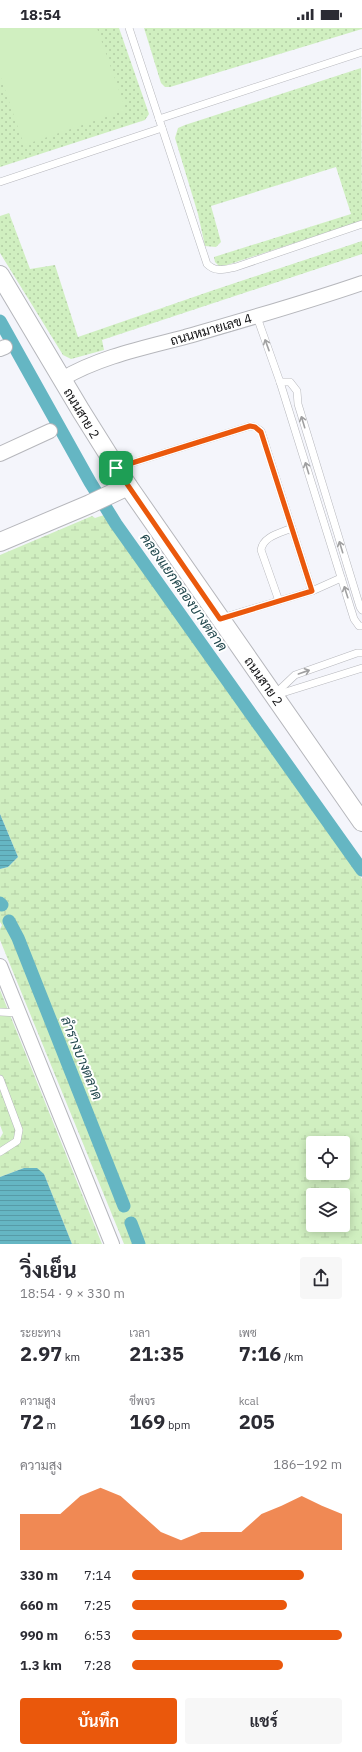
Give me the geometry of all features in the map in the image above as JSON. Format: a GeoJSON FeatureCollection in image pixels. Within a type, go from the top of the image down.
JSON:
{"type":"FeatureCollection","features":[{"type":"Feature","properties":{"kind":"street","name":"ถนนสาย 2"},"geometry":{"type":"LineString","coordinates":[[0,275],[116,468],[362,822]]}},
{"type":"Feature","properties":{"kind":"street","name":"ถนนหมายเลข 4"},"geometry":{"type":"LineString","coordinates":[[62,379],[88,366],[116,356],[257,317],[361,286]]}},
{"type":"Feature","properties":{"kind":"street"},"geometry":{"type":"LineString","coordinates":[[0,454],[50,431]]}},
{"type":"Feature","properties":{"kind":"street"},"geometry":{"type":"LineString","coordinates":[[0,542],[97,501],[128,486]]}},
{"type":"Feature","properties":{"kind":"street"},"geometry":{"type":"LineString","coordinates":[[1,970],[112,1244]]}},
{"type":"Feature","properties":{"kind":"lane"},"geometry":{"type":"LineString","coordinates":[[129,28],[207,264],[212,269],[217,271],[236,267],[362,224]]}},
{"type":"Feature","properties":{"kind":"lane"},"geometry":{"type":"LineString","coordinates":[[159,119],[362,52]]}},
{"type":"Feature","properties":{"kind":"lane"},"geometry":{"type":"LineString","coordinates":[[0,182],[162,128]]}},
{"type":"Feature","properties":{"kind":"lane"},"geometry":{"type":"LineString","coordinates":[[0,177],[10,179]]}},
{"type":"Feature","properties":{"kind":"lane"},"geometry":{"type":"LineString","coordinates":[[257,317],[280,382],[354,619],[359,626],[362,626]]}},
{"type":"Feature","properties":{"kind":"lane"},"geometry":{"type":"LineString","coordinates":[[280,382],[290,382],[297,391],[298,404],[362,610]]}},
{"type":"Feature","properties":{"kind":"lane"},"geometry":{"type":"LineString","coordinates":[[116,468],[250,426],[255,427],[261,432],[312,591]]}},
{"type":"Feature","properties":{"kind":"lane"},"geometry":{"type":"LineString","coordinates":[[279,601],[261,550],[266,539],[292,528]]}},
{"type":"Feature","properties":{"kind":"lane"},"geometry":{"type":"LineString","coordinates":[[220,619],[312,591],[341,578]]}},
{"type":"Feature","properties":{"kind":"lane"},"geometry":{"type":"LineString","coordinates":[[274,695],[295,675],[358,653],[362,653]]}},
{"type":"Feature","properties":{"kind":"lane"},"geometry":{"type":"LineString","coordinates":[[274,695],[362,668]]}},
{"type":"Feature","properties":{"kind":"lane"},"geometry":{"type":"LineString","coordinates":[[0,1012],[19,1014]]}},
{"type":"Feature","properties":{"kind":"lane"},"geometry":{"type":"LineString","coordinates":[[0,1079],[19,1130],[17,1141],[0,1152]]}},
{"type":"Feature","properties":{"kind":"green space"},"geometry":{"type":"Polygon","coordinates":[[[0,28],[119,28],[149,114],[145,120],[0,167],[0,28]]]}},
{"type":"Feature","properties":{"kind":"green space"},"geometry":{"type":"Polygon","coordinates":[[[0,28],[97,28],[126,110],[24,145],[0,75],[0,28]]]}},
{"type":"Feature","properties":{"kind":"green space"},"geometry":{"type":"Polygon","coordinates":[[[144,28],[362,29],[170,87],[165,87],[161,83],[144,28]]]}},
{"type":"Feature","properties":{"kind":"green space"},"geometry":{"type":"Polygon","coordinates":[[[361,68],[362,221],[227,265],[219,266],[215,262],[214,257],[351,214],[336,167],[211,206],[221,242],[216,247],[205,246],[198,214],[175,138],[178,128],[361,68]]]}},
{"type":"Feature","properties":{"kind":"green space"},"geometry":{"type":"Polygon","coordinates":[[[9,213],[30,269],[55,265],[78,337],[362,241],[362,254],[102,340],[104,350],[71,359],[63,355],[0,253],[0,216],[9,213]]]}},
{"type":"Feature","properties":{"kind":"green space"},"geometry":{"type":"Polygon","coordinates":[[[104,515],[362,879],[362,1244],[124,1244],[0,940],[0,929],[2,925],[0,922],[0,869],[8,867],[18,857],[0,814],[0,555],[92,516],[95,518],[104,515]]]}},
{"type":"Feature","properties":{"kind":"green space"},"geometry":{"type":"Polygon","coordinates":[[[0,990],[102,1244],[72,1244],[44,1174],[24,1168],[0,1177],[0,1138],[3,1133],[0,1125],[0,990]]]}},
{"type":"Feature","properties":{"kind":"water"},"geometry":{"type":"Polygon","coordinates":[[[0,814],[18,857],[8,867],[0,869],[0,814]]]}},
{"type":"Feature","properties":{"kind":"water"},"geometry":{"type":"Polygon","coordinates":[[[24,1168],[37,1168],[44,1174],[72,1244],[0,1244],[0,1177],[24,1168]]]}},
{"type":"Feature","properties":{"kind":"waterway","name":"คลองแยกคลองบางตลาด"},"geometry":{"type":"LineString","coordinates":[[0,321],[90,482],[116,524],[362,870]]}},
{"type":"Feature","properties":{"kind":"waterway","name":"ลำรางบางตลาด"},"geometry":{"type":"LineString","coordinates":[[9,921],[18,938],[124,1206]]}},
{"type":"Feature","properties":{"kind":"waterway","name":"ลำรางบางตลาด"},"geometry":{"type":"LineString","coordinates":[[131,1223],[139,1244]]}},
{"type":"Feature","properties":{"kind":"route"},"geometry":{"type":"LineString","coordinates":[[250,426],[255,427],[261,432],[312,591],[220,619],[116,468],[250,426]]}}]}
